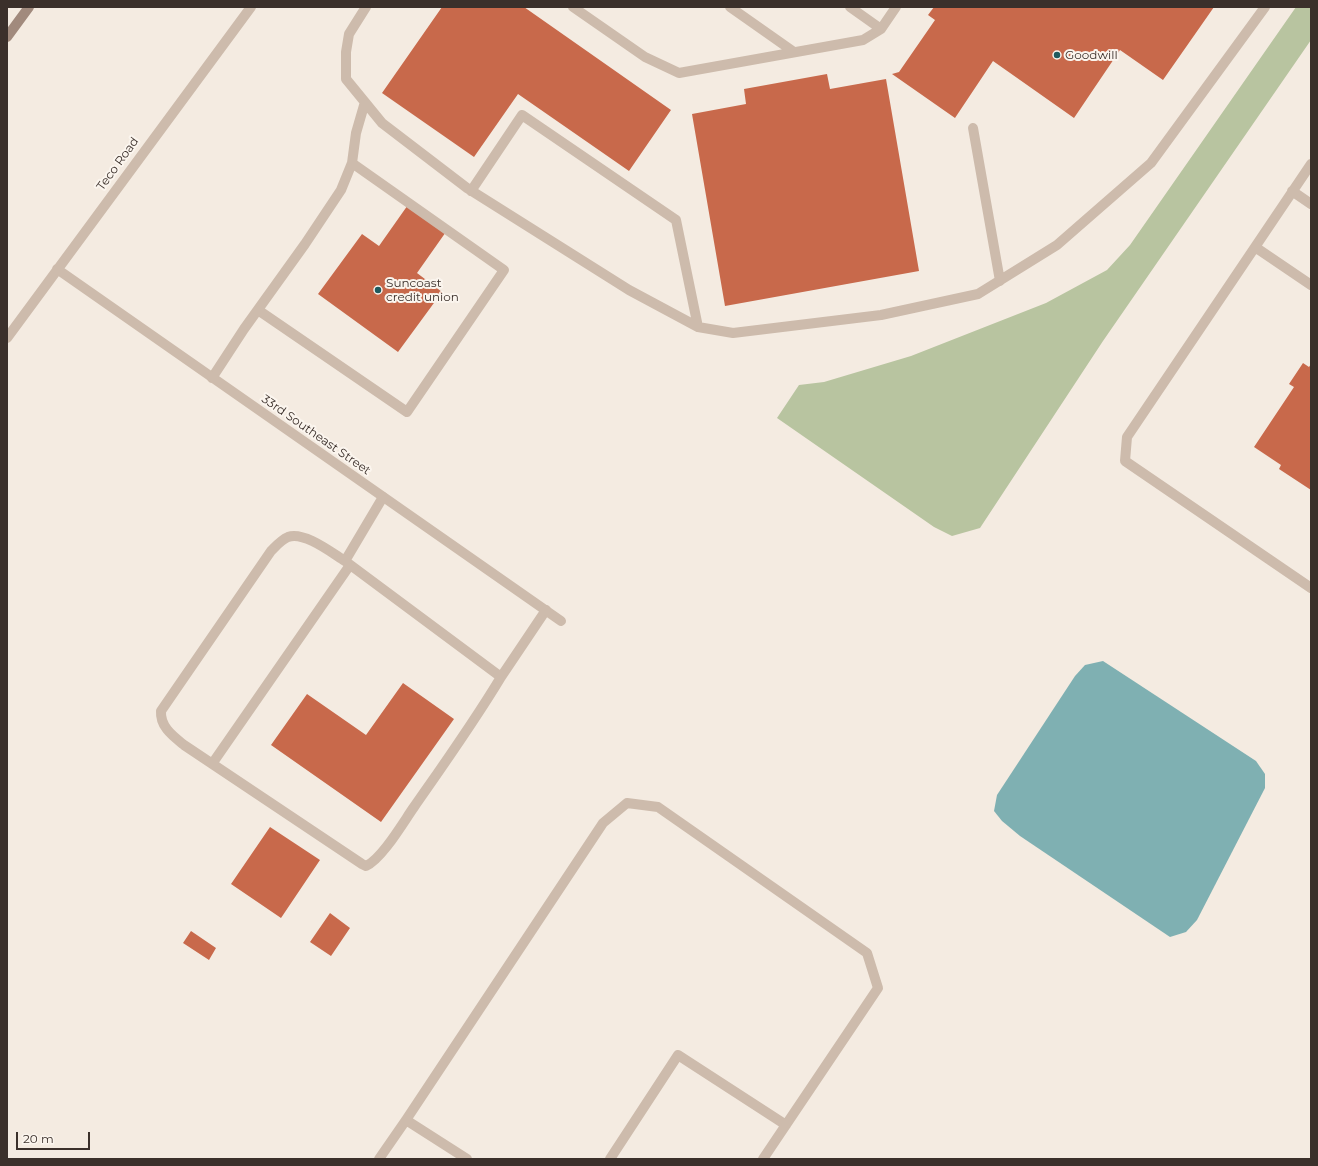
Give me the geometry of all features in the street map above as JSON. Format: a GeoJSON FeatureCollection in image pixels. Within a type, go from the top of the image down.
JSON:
{"type":"FeatureCollection","features":[{"type":"Feature","properties":{"kind":"main road"},"geometry":{"type":"LineString","coordinates":[[7,37],[29,7]]}},
{"type":"Feature","properties":{"kind":"street","name":"Teco Road"},"geometry":{"type":"LineString","coordinates":[[7,338],[251,7]]}},
{"type":"Feature","properties":{"kind":"street"},"geometry":{"type":"LineString","coordinates":[[366,7],[349,34],[346,52],[346,79],[382,123],[471,191],[629,290],[698,327],[733,333],[881,315],[978,294],[1000,281],[1058,245],[1151,163],[1265,7]]}},
{"type":"Feature","properties":{"kind":"street"},"geometry":{"type":"LineString","coordinates":[[730,7],[794,52]]}},
{"type":"Feature","properties":{"kind":"street"},"geometry":{"type":"LineString","coordinates":[[850,7],[881,28]]}},
{"type":"Feature","properties":{"kind":"street"},"geometry":{"type":"LineString","coordinates":[[578,8],[645,57],[679,73],[863,40],[881,28],[896,7]]}},
{"type":"Feature","properties":{"kind":"street"},"geometry":{"type":"LineString","coordinates":[[212,378],[341,190],[352,163],[356,133],[365,102]]}},
{"type":"Feature","properties":{"kind":"street"},"geometry":{"type":"LineString","coordinates":[[471,191],[522,115],[676,220],[698,327]]}},
{"type":"Feature","properties":{"kind":"street"},"geometry":{"type":"LineString","coordinates":[[973,128],[1000,281]]}},
{"type":"Feature","properties":{"kind":"street"},"geometry":{"type":"LineString","coordinates":[[258,310],[407,412],[504,270],[352,163]]}},
{"type":"Feature","properties":{"kind":"street"},"geometry":{"type":"LineString","coordinates":[[1311,164],[1127,437],[1125,460],[1311,588]]}},
{"type":"Feature","properties":{"kind":"street"},"geometry":{"type":"LineString","coordinates":[[1292,191],[1311,204]]}},
{"type":"Feature","properties":{"kind":"street"},"geometry":{"type":"LineString","coordinates":[[1255,247],[1311,284]]}},
{"type":"Feature","properties":{"kind":"street","name":"33rd Southeast Street"},"geometry":{"type":"LineString","coordinates":[[57,269],[561,621]]}},
{"type":"Feature","properties":{"kind":"street"},"geometry":{"type":"LineString","coordinates":[[212,764],[348,563],[383,497]]}},
{"type":"Feature","properties":{"kind":"street"},"geometry":{"type":"LineString","coordinates":[[501,677],[348,563],[307,539],[298,536],[290,536],[282,540],[271,551],[161,711],[163,724],[170,733],[184,745],[366,866],[374,860],[389,843],[472,724],[501,677],[546,610]]}},
{"type":"Feature","properties":{"kind":"street"},"geometry":{"type":"LineString","coordinates":[[379,1159],[603,823],[628,803],[658,807],[867,953],[878,988],[763,1159]]}},
{"type":"Feature","properties":{"kind":"street"},"geometry":{"type":"LineString","coordinates":[[611,1159],[678,1055],[786,1125]]}},
{"type":"Feature","properties":{"kind":"street"},"geometry":{"type":"LineString","coordinates":[[406,1120],[467,1159]]}},
{"type":"Feature","properties":{"kind":"green space"},"geometry":{"type":"Polygon","coordinates":[[[1296,7],[1311,7],[1311,40],[1103,341],[980,528],[952,536],[934,527],[777,418],[799,385],[824,382],[911,356],[1046,303],[1107,270],[1130,245],[1296,7]]]}},
{"type":"Feature","properties":{"kind":"water"},"geometry":{"type":"Polygon","coordinates":[[[1103,661],[1256,761],[1265,774],[1265,788],[1197,920],[1186,932],[1170,937],[1020,836],[1002,821],[994,811],[997,795],[1075,676],[1085,665],[1103,661]]]}},
{"type":"Feature","properties":{"kind":"building"},"geometry":{"type":"Polygon","coordinates":[[[442,7],[524,7],[671,110],[629,171],[518,94],[474,157],[382,93],[442,7]]]}},
{"type":"Feature","properties":{"kind":"building"},"geometry":{"type":"Polygon","coordinates":[[[934,7],[1214,7],[1163,80],[1120,50],[1074,118],[993,61],[955,118],[892,74],[899,72],[935,20],[928,15],[934,7]]]}},
{"type":"Feature","properties":{"kind":"building"},"geometry":{"type":"Polygon","coordinates":[[[827,74],[830,89],[886,79],[919,271],[725,306],[692,114],[746,104],[744,89],[827,74]]]}},
{"type":"Feature","properties":{"kind":"building"},"geometry":{"type":"Polygon","coordinates":[[[410,202],[448,229],[417,273],[442,292],[398,352],[318,294],[362,234],[379,246],[410,202]]]}},
{"type":"Feature","properties":{"kind":"building"},"geometry":{"type":"Polygon","coordinates":[[[1303,363],[1309,367],[1311,364],[1311,490],[1279,469],[1281,465],[1254,447],[1294,387],[1289,384],[1303,363]]]}},
{"type":"Feature","properties":{"kind":"building"},"geometry":{"type":"Polygon","coordinates":[[[403,683],[454,719],[381,822],[271,745],[307,694],[366,735],[403,683]]]}},
{"type":"Feature","properties":{"kind":"building"},"geometry":{"type":"Polygon","coordinates":[[[270,827],[320,860],[281,918],[231,884],[270,827]]]}},
{"type":"Feature","properties":{"kind":"building"},"geometry":{"type":"Polygon","coordinates":[[[330,913],[350,928],[331,956],[310,942],[330,913]]]}},
{"type":"Feature","properties":{"kind":"building"},"geometry":{"type":"Polygon","coordinates":[[[191,931],[216,948],[209,960],[183,943],[191,931]]]}},
{"type":"Feature","properties":{"kind":"place","name":"Goodwill"},"geometry":{"type":"Point","coordinates":[1057,55]}},
{"type":"Feature","properties":{"kind":"place","name":"Suncoast credit union"},"geometry":{"type":"Point","coordinates":[378,290]}}]}
